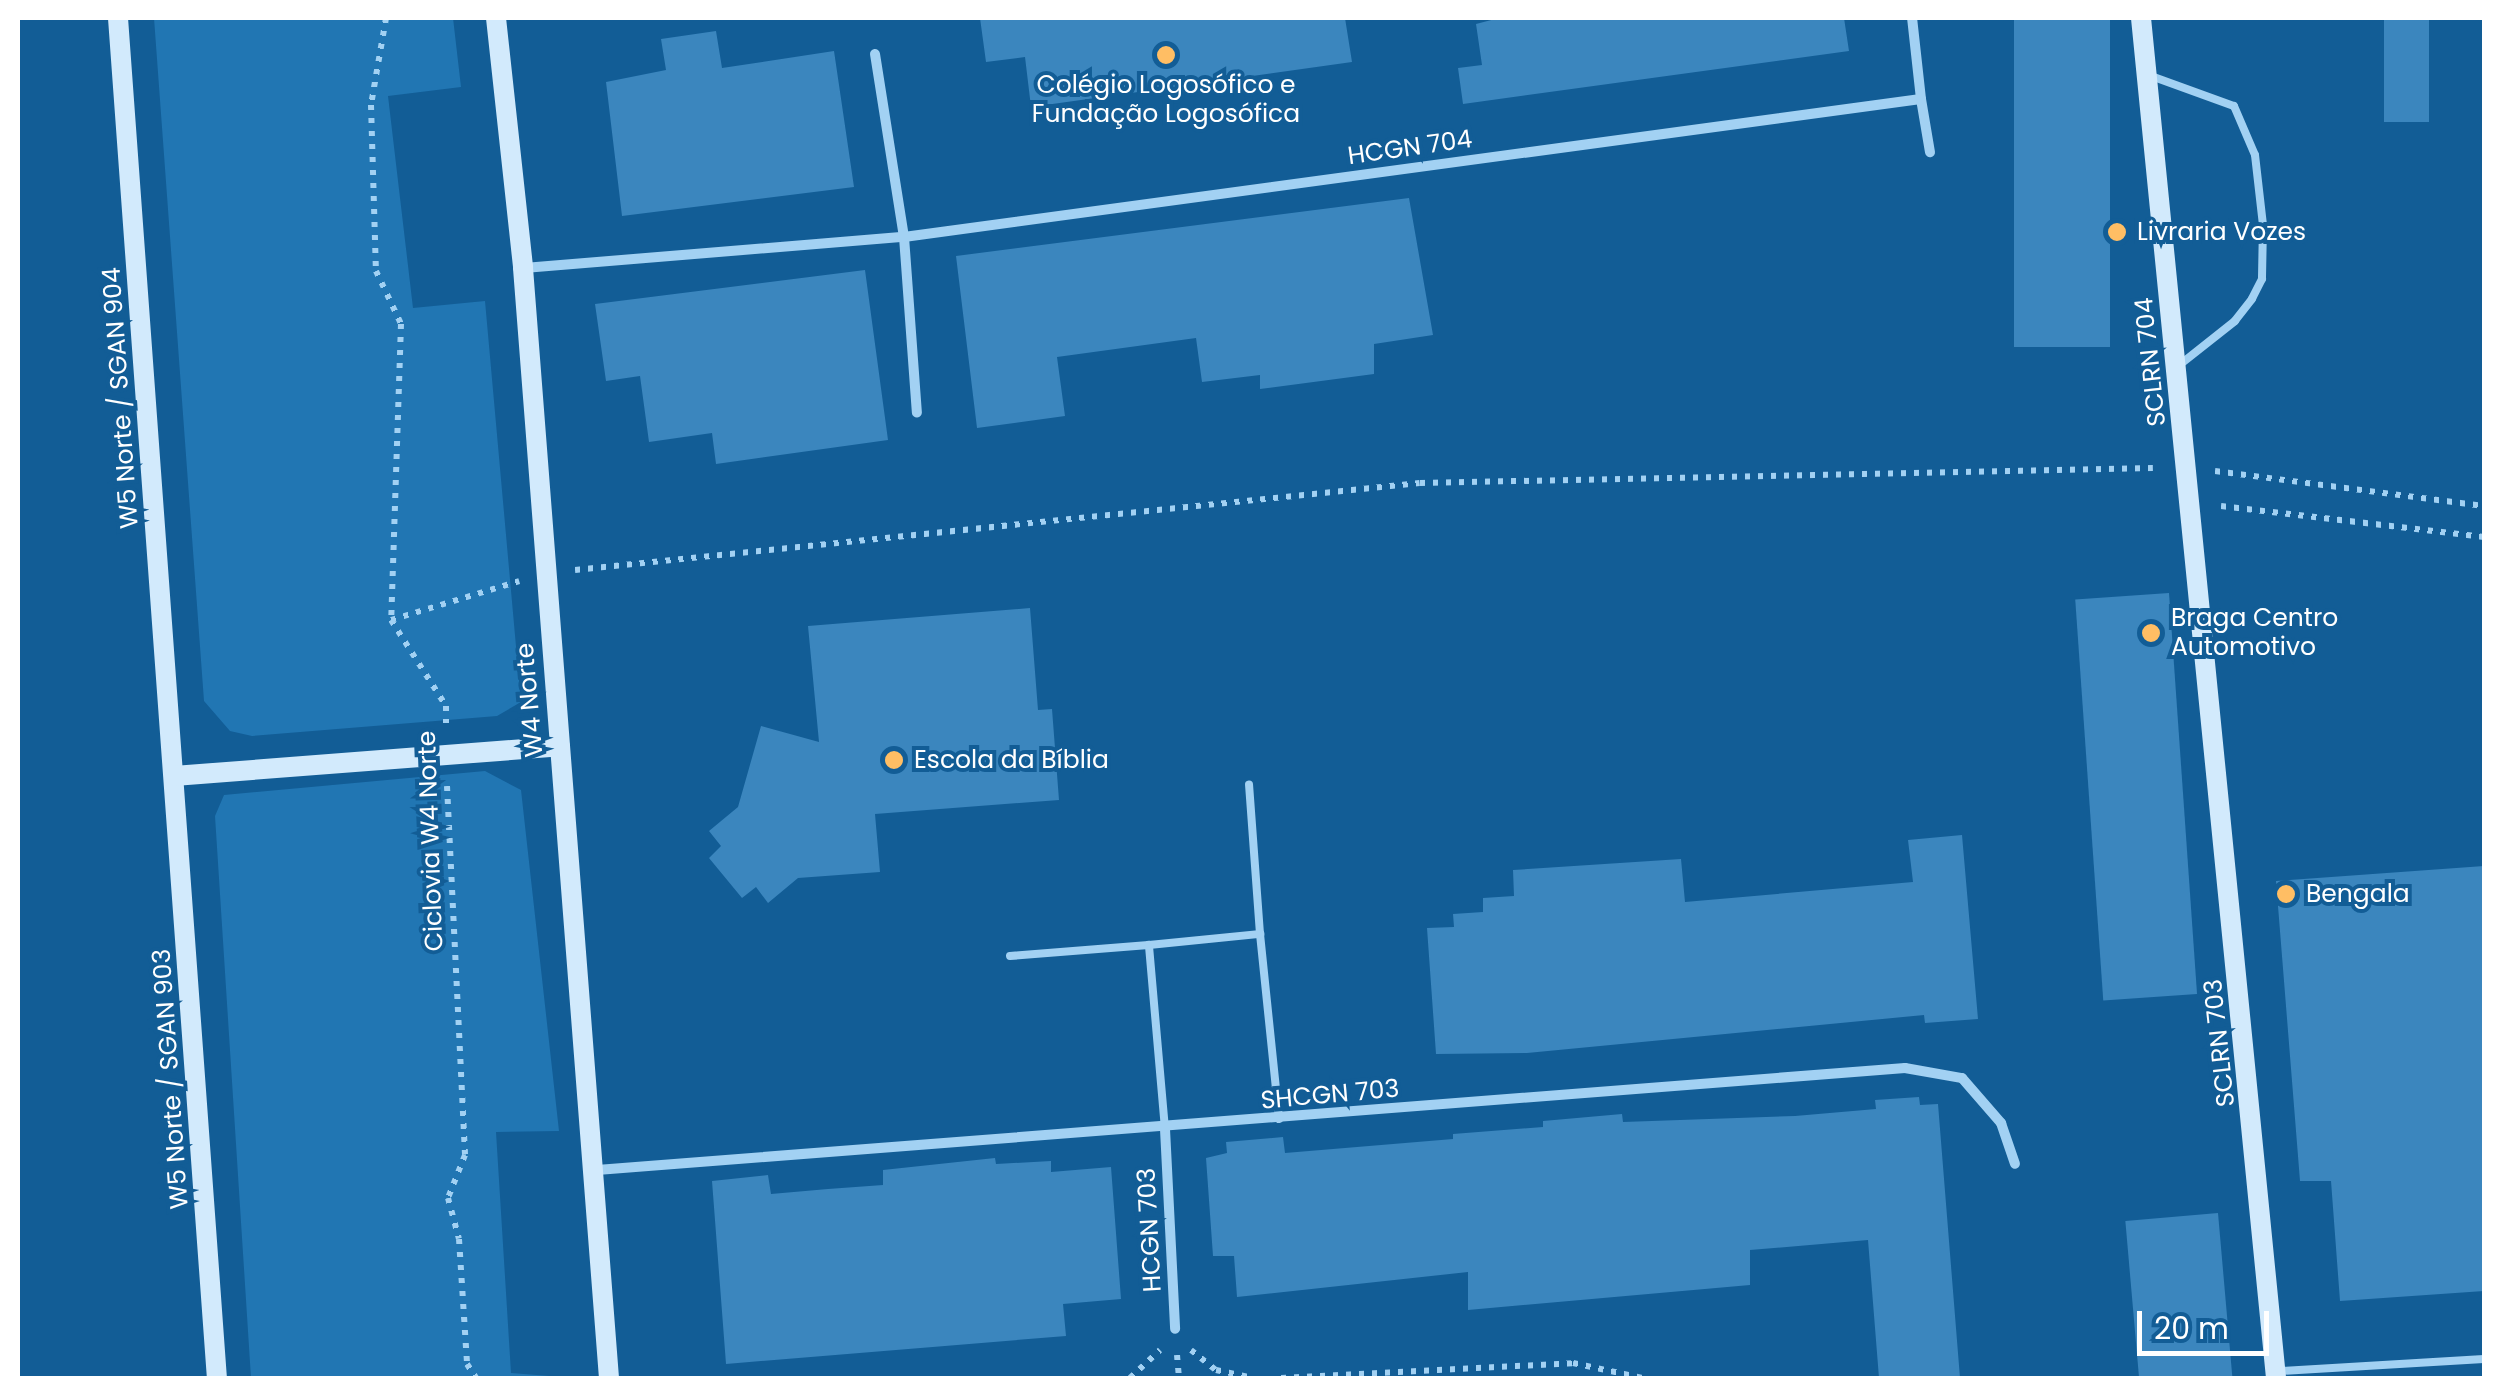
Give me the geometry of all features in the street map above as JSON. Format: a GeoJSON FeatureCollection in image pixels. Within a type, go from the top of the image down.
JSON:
{"type":"FeatureCollection","features":[{"type":"Feature","properties":{"kind":"main road","name":"W5 Norte / SGAN 904"},"geometry":{"type":"LineString","coordinates":[[118,18],[174,776]]}},
{"type":"Feature","properties":{"kind":"main road","name":"W4 Norte"},"geometry":{"type":"LineString","coordinates":[[496,18],[523,268],[544,574],[597,1170],[610,1378]]}},
{"type":"Feature","properties":{"kind":"main road","name":"SCLRN 704"},"geometry":{"type":"LineString","coordinates":[[2141,18],[2187,468],[2205,702]]}},
{"type":"Feature","properties":{"kind":"main road","name":"SCLRN 703"},"geometry":{"type":"LineString","coordinates":[[2205,702],[2260,1172],[2276,1375]]}},
{"type":"Feature","properties":{"kind":"main road"},"geometry":{"type":"LineString","coordinates":[[174,776],[560,746]]}},
{"type":"Feature","properties":{"kind":"main road","name":"W5 Norte / SGAN 903"},"geometry":{"type":"LineString","coordinates":[[174,776],[217,1378]]}},
{"type":"Feature","properties":{"kind":"street"},"geometry":{"type":"LineString","coordinates":[[1912,18],[1930,152]]}},
{"type":"Feature","properties":{"kind":"street"},"geometry":{"type":"LineString","coordinates":[[875,54],[904,236],[917,413]]}},
{"type":"Feature","properties":{"kind":"street","name":"HCGN 704"},"geometry":{"type":"LineString","coordinates":[[523,268],[904,236],[1921,100]]}},
{"type":"Feature","properties":{"kind":"street","name":"SHCGN 703"},"geometry":{"type":"LineString","coordinates":[[597,1170],[1935,1068],[1962,1078],[1985,1102],[2001,1123],[2016,1164]]}},
{"type":"Feature","properties":{"kind":"street","name":"HCGN 703"},"geometry":{"type":"LineString","coordinates":[[1165,1129],[1175,1329]]}},
{"type":"Feature","properties":{"kind":"lane"},"geometry":{"type":"LineString","coordinates":[[2147,75],[2234,106],[2255,156],[2263,225],[2262,278],[2252,299],[2235,322],[2177,367]]}},
{"type":"Feature","properties":{"kind":"lane"},"geometry":{"type":"LineString","coordinates":[[1249,784],[1279,1119]]}},
{"type":"Feature","properties":{"kind":"lane"},"geometry":{"type":"LineString","coordinates":[[1010,956],[1260,934]]}},
{"type":"Feature","properties":{"kind":"lane"},"geometry":{"type":"LineString","coordinates":[[1149,944],[1165,1129]]}},
{"type":"Feature","properties":{"kind":"lane"},"geometry":{"type":"LineString","coordinates":[[2276,1375],[2484,1360]]}},
{"type":"Feature","properties":{"kind":"path"},"geometry":{"type":"LineString","coordinates":[[386,18],[371,105],[376,270],[402,324],[391,620],[544,574],[1420,483],[2187,468],[2484,506]]}},
{"type":"Feature","properties":{"kind":"path"},"geometry":{"type":"LineString","coordinates":[[2190,502],[2484,537]]}},
{"type":"Feature","properties":{"kind":"path","name":"Ciclovia W4 Norte"},"geometry":{"type":"LineString","coordinates":[[391,620],[446,706],[465,1155],[448,1198],[459,1239],[467,1364],[476,1378]]}},
{"type":"Feature","properties":{"kind":"path"},"geometry":{"type":"LineString","coordinates":[[1130,1378],[1175,1329],[1216,1370],[1254,1378]]}},
{"type":"Feature","properties":{"kind":"path"},"geometry":{"type":"LineString","coordinates":[[1281,1378],[1573,1363],[1642,1378]]}},
{"type":"Feature","properties":{"kind":"shaded area"},"geometry":{"type":"Polygon","coordinates":[[[154,18],[453,18],[461,87],[388,96],[413,308],[485,301],[521,702],[497,716],[252,736],[230,731],[204,701],[154,18]]]}},
{"type":"Feature","properties":{"kind":"shaded area"},"geometry":{"type":"Polygon","coordinates":[[[485,771],[521,790],[559,1131],[496,1132],[511,1373],[575,1378],[251,1378],[215,816],[224,795],[485,771]]]}},
{"type":"Feature","properties":{"kind":"building"},"geometry":{"type":"Polygon","coordinates":[[[980,18],[1345,18],[1352,62],[1031,107],[1025,57],[986,62],[980,18]]]}},
{"type":"Feature","properties":{"kind":"building"},"geometry":{"type":"Polygon","coordinates":[[[1499,18],[1844,18],[1849,51],[1463,104],[1458,68],[1482,65],[1476,24],[1499,18]]]}},
{"type":"Feature","properties":{"kind":"building"},"geometry":{"type":"Polygon","coordinates":[[[2014,18],[2110,18],[2110,347],[2014,347],[2014,18]]]}},
{"type":"Feature","properties":{"kind":"building"},"geometry":{"type":"Polygon","coordinates":[[[2384,18],[2429,18],[2429,122],[2384,122],[2384,18]]]}},
{"type":"Feature","properties":{"kind":"building"},"geometry":{"type":"Polygon","coordinates":[[[716,31],[722,68],[834,51],[854,187],[622,216],[606,82],[666,70],[661,39],[716,31]]]}},
{"type":"Feature","properties":{"kind":"building"},"geometry":{"type":"Polygon","coordinates":[[[1409,198],[1433,335],[1374,344],[1374,374],[1260,389],[1260,375],[1202,382],[1196,338],[1057,357],[1065,416],[977,428],[956,256],[1409,198]]]}},
{"type":"Feature","properties":{"kind":"building"},"geometry":{"type":"Polygon","coordinates":[[[865,270],[888,440],[716,464],[712,433],[649,442],[640,376],[606,381],[595,304],[865,270]]]}},
{"type":"Feature","properties":{"kind":"building"},"geometry":{"type":"Polygon","coordinates":[[[2169,593],[2197,994],[2103,1001],[2075,600],[2169,593]]]}},
{"type":"Feature","properties":{"kind":"building"},"geometry":{"type":"Polygon","coordinates":[[[1030,608],[1038,710],[1052,709],[1059,800],[875,814],[880,872],[798,878],[768,903],[756,887],[742,898],[709,858],[721,846],[709,831],[738,807],[761,726],[819,742],[808,626],[1030,608]]]}},
{"type":"Feature","properties":{"kind":"building"},"geometry":{"type":"Polygon","coordinates":[[[1962,835],[1978,1019],[1925,1023],[1924,1015],[1527,1053],[1436,1054],[1427,928],[1454,927],[1453,914],[1483,912],[1483,898],[1514,896],[1513,870],[1681,859],[1685,902],[1913,882],[1908,840],[1962,835]]]}},
{"type":"Feature","properties":{"kind":"building"},"geometry":{"type":"Polygon","coordinates":[[[2484,866],[2484,1291],[2340,1301],[2331,1181],[2300,1181],[2276,881],[2484,866]]]}},
{"type":"Feature","properties":{"kind":"building"},"geometry":{"type":"Polygon","coordinates":[[[1919,1097],[1920,1105],[1938,1104],[1960,1378],[1879,1378],[1868,1240],[1750,1250],[1750,1285],[1468,1310],[1468,1272],[1237,1297],[1234,1256],[1213,1256],[1206,1158],[1227,1153],[1226,1142],[1283,1137],[1285,1153],[1453,1139],[1453,1134],[1543,1127],[1543,1121],[1622,1114],[1623,1122],[1795,1116],[1876,1109],[1875,1100],[1919,1097]]]}},
{"type":"Feature","properties":{"kind":"building"},"geometry":{"type":"Polygon","coordinates":[[[995,1158],[996,1164],[1051,1161],[1051,1172],[1111,1167],[1121,1299],[1063,1304],[1066,1336],[726,1364],[712,1181],[768,1175],[771,1194],[883,1185],[883,1170],[995,1158]]]}},
{"type":"Feature","properties":{"kind":"building"},"geometry":{"type":"Polygon","coordinates":[[[2218,1213],[2232,1378],[2139,1378],[2125,1221],[2218,1213]]]}},
{"type":"Feature","properties":{"kind":"place","name":"Colégio Logosófico e Fundação Logosófica"},"geometry":{"type":"Point","coordinates":[1166,55]}},
{"type":"Feature","properties":{"kind":"place","name":"Livraria Vozes"},"geometry":{"type":"Point","coordinates":[2117,232]}},
{"type":"Feature","properties":{"kind":"place","name":"Braga Centro Automotivo"},"geometry":{"type":"Point","coordinates":[2151,633]}},
{"type":"Feature","properties":{"kind":"place","name":"Escola da Bíblia"},"geometry":{"type":"Point","coordinates":[894,760]}},
{"type":"Feature","properties":{"kind":"place","name":"Bengala"},"geometry":{"type":"Point","coordinates":[2286,894]}}]}
